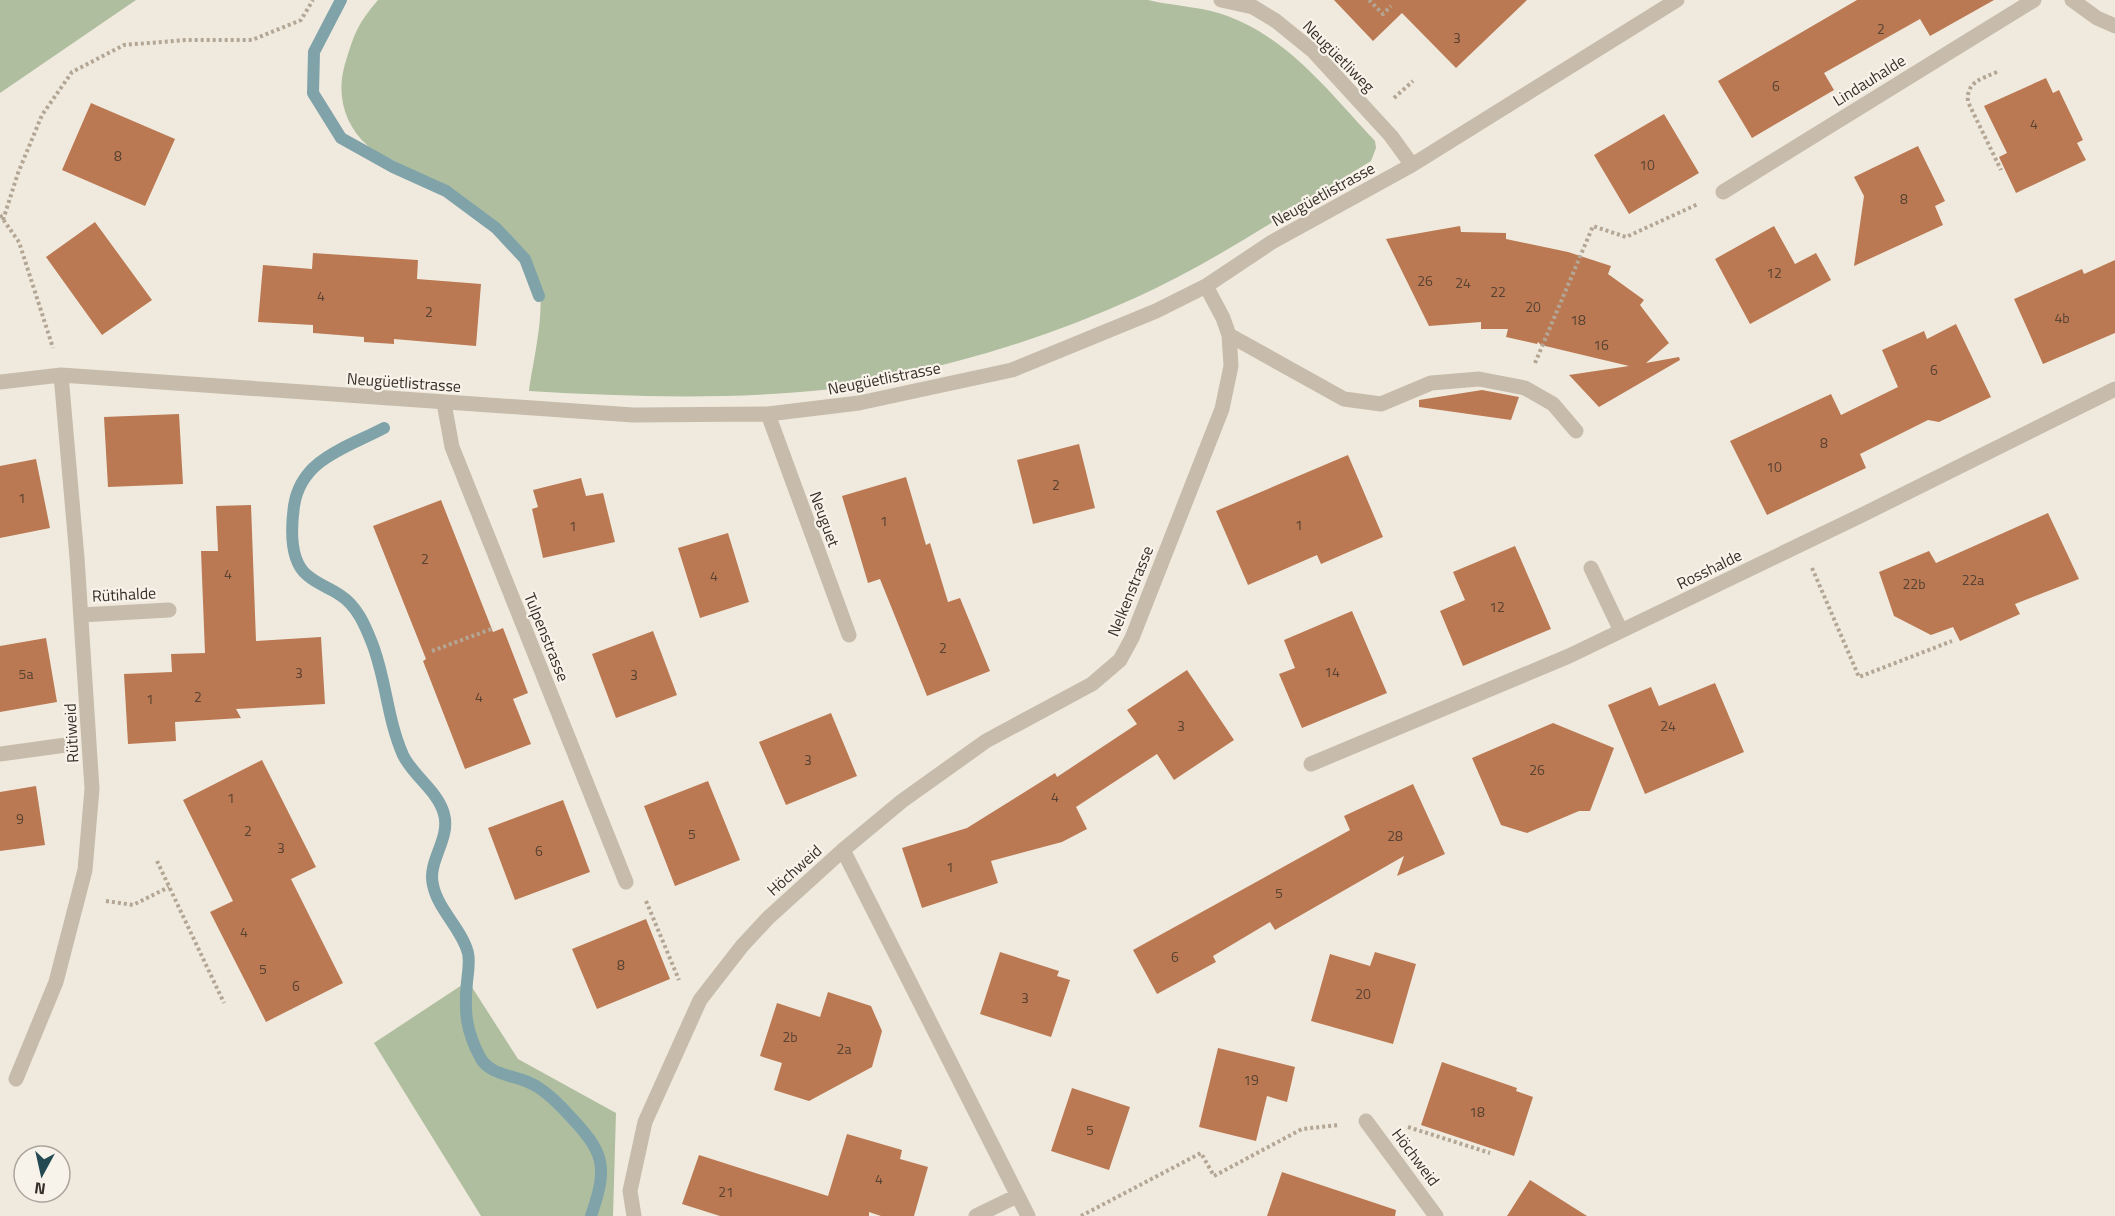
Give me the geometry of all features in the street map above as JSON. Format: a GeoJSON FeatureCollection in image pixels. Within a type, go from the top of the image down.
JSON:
{"type":"FeatureCollection","features":[{"type":"Feature","properties":{"kind":"street","name":"Neugüetliweg"},"geometry":{"type":"LineString","coordinates":[[1221,0],[1253,7],[1276,21],[1313,51],[1383,128],[1412,165]]}},
{"type":"Feature","properties":{"kind":"street","name":"Neugüetlistrasse"},"geometry":{"type":"LineString","coordinates":[[0,382],[61,375],[633,416],[768,414],[859,403],[1012,370],[1156,311],[1206,286],[1272,242],[1412,165],[1677,0]]}},
{"type":"Feature","properties":{"kind":"street","name":"Lindauhalde"},"geometry":{"type":"LineString","coordinates":[[1723,192],[2034,0]]}},
{"type":"Feature","properties":{"kind":"street"},"geometry":{"type":"LineString","coordinates":[[2072,0],[2097,18],[2115,26]]}},
{"type":"Feature","properties":{"kind":"street","name":"Nelkenstrasse"},"geometry":{"type":"LineString","coordinates":[[843,850],[902,801],[986,741],[1092,684],[1120,660],[1132,638],[1222,409],[1231,366],[1229,336],[1223,318],[1206,286]]}},
{"type":"Feature","properties":{"kind":"street"},"geometry":{"type":"LineString","coordinates":[[1229,336],[1344,399],[1381,404],[1431,383],[1479,379],[1525,388],[1553,404],[1576,431]]}},
{"type":"Feature","properties":{"kind":"street","name":"Rütiweid"},"geometry":{"type":"LineString","coordinates":[[16,1079],[56,982],[85,870],[92,789],[81,615],[61,375]]}},
{"type":"Feature","properties":{"kind":"street","name":"Rosshalde"},"geometry":{"type":"LineString","coordinates":[[1311,764],[1569,656],[2115,389]]}},
{"type":"Feature","properties":{"kind":"street","name":"Tulpenstrasse"},"geometry":{"type":"LineString","coordinates":[[444,403],[452,447],[626,882]]}},
{"type":"Feature","properties":{"kind":"street","name":"Neuguet"},"geometry":{"type":"LineString","coordinates":[[768,414],[849,635]]}},
{"type":"Feature","properties":{"kind":"street"},"geometry":{"type":"LineString","coordinates":[[1592,568],[1621,631]]}},
{"type":"Feature","properties":{"kind":"street","name":"Rütihalde"},"geometry":{"type":"LineString","coordinates":[[81,615],[169,610]]}},
{"type":"Feature","properties":{"kind":"street"},"geometry":{"type":"LineString","coordinates":[[0,754],[66,745]]}},
{"type":"Feature","properties":{"kind":"street","name":"Höchweid"},"geometry":{"type":"LineString","coordinates":[[634,1216],[630,1191],[645,1122],[700,1000],[742,946],[768,918],[843,850],[1028,1216]]}},
{"type":"Feature","properties":{"kind":"street","name":"Höchweid"},"geometry":{"type":"LineString","coordinates":[[1366,1121],[1436,1216]]}},
{"type":"Feature","properties":{"kind":"street"},"geometry":{"type":"LineString","coordinates":[[976,1216],[1017,1196]]}},
{"type":"Feature","properties":{"kind":"path"},"geometry":{"type":"LineString","coordinates":[[3,220],[18,173],[42,115],[72,72],[124,45],[185,40],[252,40],[301,20],[314,0]]}},
{"type":"Feature","properties":{"kind":"path"},"geometry":{"type":"LineString","coordinates":[[1369,0],[1383,14],[1391,6]]}},
{"type":"Feature","properties":{"kind":"path"},"geometry":{"type":"LineString","coordinates":[[1996,72],[1971,84],[1968,102],[2001,170]]}},
{"type":"Feature","properties":{"kind":"path"},"geometry":{"type":"LineString","coordinates":[[1387,105],[1413,81]]}},
{"type":"Feature","properties":{"kind":"path"},"geometry":{"type":"LineString","coordinates":[[1525,388],[1593,226],[1626,237],[1723,192]]}},
{"type":"Feature","properties":{"kind":"path"},"geometry":{"type":"LineString","coordinates":[[0,215],[19,242],[61,375]]}},
{"type":"Feature","properties":{"kind":"path"},"geometry":{"type":"LineString","coordinates":[[1802,544],[1859,677],[1952,641]]}},
{"type":"Feature","properties":{"kind":"path"},"geometry":{"type":"LineString","coordinates":[[432,651],[520,618]]}},
{"type":"Feature","properties":{"kind":"path"},"geometry":{"type":"LineString","coordinates":[[157,861],[224,1003]]}},
{"type":"Feature","properties":{"kind":"path"},"geometry":{"type":"LineString","coordinates":[[626,882],[637,878],[693,1014]]}},
{"type":"Feature","properties":{"kind":"path"},"geometry":{"type":"LineString","coordinates":[[78,897],[133,905],[169,887]]}},
{"type":"Feature","properties":{"kind":"path"},"geometry":{"type":"LineString","coordinates":[[1081,1216],[1201,1153],[1214,1176],[1302,1130],[1366,1121],[1389,1121],[1490,1153]]}},
{"type":"Feature","properties":{"kind":"green space"},"geometry":{"type":"Polygon","coordinates":[[[0,0],[136,0],[0,93],[0,0]]]}},
{"type":"Feature","properties":{"kind":"green space"},"geometry":{"type":"Polygon","coordinates":[[[378,0],[1148,0],[1211,11],[1260,32],[1302,64],[1321,82],[1375,141],[1376,148],[1371,161],[1225,251],[1165,284],[1076,323],[956,362],[848,387],[756,395],[605,395],[529,391],[541,307],[538,282],[530,263],[502,229],[484,214],[445,189],[372,149],[360,138],[348,119],[342,98],[342,75],[357,29],[378,0]]]}},
{"type":"Feature","properties":{"kind":"green space"},"geometry":{"type":"Polygon","coordinates":[[[468,981],[518,1059],[616,1113],[613,1216],[481,1216],[374,1043],[468,981]]]}},
{"type":"Feature","properties":{"kind":"building"},"geometry":{"type":"Polygon","coordinates":[[[1334,0],[1527,0],[1456,68],[1402,13],[1373,41],[1334,0]]]}},
{"type":"Feature","properties":{"kind":"building"},"geometry":{"type":"Polygon","coordinates":[[[1857,0],[1994,0],[1930,36],[1920,19],[1824,73],[1834,90],[1752,138],[1718,81],[1857,0]]]}},
{"type":"Feature","properties":{"kind":"building"},"geometry":{"type":"Polygon","coordinates":[[[2046,78],[2053,93],[2059,90],[2083,140],[2077,143],[2086,160],[2016,193],[1999,157],[2007,153],[1984,106],[2046,78]]]}},
{"type":"Feature","properties":{"kind":"building"},"geometry":{"type":"Polygon","coordinates":[[[91,103],[175,139],[145,206],[62,170],[91,103]]]}},
{"type":"Feature","properties":{"kind":"building"},"geometry":{"type":"Polygon","coordinates":[[[1664,114],[1699,173],[1629,214],[1594,155],[1664,114]]]}},
{"type":"Feature","properties":{"kind":"building"},"geometry":{"type":"Polygon","coordinates":[[[1918,146],[1945,201],[1935,206],[1943,225],[1854,266],[1864,196],[1854,177],[1918,146]]]}},
{"type":"Feature","properties":{"kind":"building"},"geometry":{"type":"Polygon","coordinates":[[[95,222],[152,300],[102,335],[46,257],[95,222]]]}},
{"type":"Feature","properties":{"kind":"building"},"geometry":{"type":"Polygon","coordinates":[[[1460,226],[1461,232],[1506,233],[1506,239],[1568,252],[1611,266],[1608,274],[1644,300],[1640,305],[1669,343],[1646,363],[1679,357],[1680,360],[1599,407],[1569,375],[1629,366],[1541,345],[1538,342],[1537,344],[1506,337],[1508,329],[1481,329],[1481,322],[1429,326],[1386,239],[1460,226]]]}},
{"type":"Feature","properties":{"kind":"building"},"geometry":{"type":"Polygon","coordinates":[[[1774,226],[1795,264],[1816,253],[1831,280],[1750,324],[1715,259],[1774,226]]]}},
{"type":"Feature","properties":{"kind":"building"},"geometry":{"type":"Polygon","coordinates":[[[313,253],[418,260],[417,279],[481,284],[476,346],[394,339],[394,344],[364,342],[364,337],[313,333],[313,325],[258,322],[263,265],[312,269],[313,253]]]}},
{"type":"Feature","properties":{"kind":"building"},"geometry":{"type":"Polygon","coordinates":[[[2115,260],[2115,333],[2043,364],[2014,299],[2082,269],[2084,274],[2115,260]]]}},
{"type":"Feature","properties":{"kind":"building"},"geometry":{"type":"Polygon","coordinates":[[[1956,324],[1991,397],[1939,422],[1928,420],[1860,454],[1866,468],[1767,515],[1730,441],[1831,394],[1841,415],[1898,387],[1882,350],[1924,331],[1927,339],[1956,324]]]}},
{"type":"Feature","properties":{"kind":"building"},"geometry":{"type":"Polygon","coordinates":[[[1482,390],[1519,397],[1511,420],[1419,407],[1419,400],[1482,390]]]}},
{"type":"Feature","properties":{"kind":"building"},"geometry":{"type":"Polygon","coordinates":[[[179,414],[183,484],[108,487],[104,417],[179,414]]]}},
{"type":"Feature","properties":{"kind":"building"},"geometry":{"type":"Polygon","coordinates":[[[1079,444],[1095,508],[1033,524],[1017,460],[1079,444]]]}},
{"type":"Feature","properties":{"kind":"building"},"geometry":{"type":"Polygon","coordinates":[[[1348,455],[1383,537],[1321,564],[1317,555],[1248,585],[1216,511],[1348,455]]]}},
{"type":"Feature","properties":{"kind":"building"},"geometry":{"type":"Polygon","coordinates":[[[36,459],[50,528],[0,538],[0,466],[36,459]]]}},
{"type":"Feature","properties":{"kind":"building"},"geometry":{"type":"Polygon","coordinates":[[[906,477],[926,545],[930,543],[948,602],[960,598],[990,671],[927,696],[880,579],[868,583],[842,496],[906,477]]]}},
{"type":"Feature","properties":{"kind":"building"},"geometry":{"type":"Polygon","coordinates":[[[581,478],[586,496],[603,493],[615,542],[543,558],[532,509],[538,507],[533,490],[581,478]]]}},
{"type":"Feature","properties":{"kind":"building"},"geometry":{"type":"Polygon","coordinates":[[[441,500],[493,632],[503,628],[528,693],[513,699],[531,744],[465,769],[423,661],[426,659],[373,526],[441,500]]]}},
{"type":"Feature","properties":{"kind":"building"},"geometry":{"type":"Polygon","coordinates":[[[251,505],[256,641],[321,637],[325,704],[236,709],[241,718],[175,722],[176,741],[128,744],[124,674],[172,672],[171,654],[205,653],[201,551],[218,551],[216,506],[251,505]]]}},
{"type":"Feature","properties":{"kind":"building"},"geometry":{"type":"Polygon","coordinates":[[[2048,513],[2079,579],[2015,604],[2020,614],[1960,641],[1953,627],[1931,635],[1894,616],[1879,572],[1929,551],[1936,563],[2048,513]]]}},
{"type":"Feature","properties":{"kind":"building"},"geometry":{"type":"Polygon","coordinates":[[[728,533],[749,602],[700,618],[678,548],[728,533]]]}},
{"type":"Feature","properties":{"kind":"building"},"geometry":{"type":"Polygon","coordinates":[[[1515,546],[1551,629],[1463,666],[1440,611],[1465,600],[1453,572],[1515,546]]]}},
{"type":"Feature","properties":{"kind":"building"},"geometry":{"type":"Polygon","coordinates":[[[1352,611],[1387,693],[1302,728],[1279,674],[1295,668],[1284,640],[1352,611]]]}},
{"type":"Feature","properties":{"kind":"building"},"geometry":{"type":"Polygon","coordinates":[[[653,631],[677,695],[616,718],[592,654],[653,631]]]}},
{"type":"Feature","properties":{"kind":"building"},"geometry":{"type":"Polygon","coordinates":[[[46,638],[57,702],[0,712],[0,646],[46,638]]]}},
{"type":"Feature","properties":{"kind":"building"},"geometry":{"type":"Polygon","coordinates":[[[1187,670],[1234,740],[1174,780],[1157,754],[1076,807],[1087,829],[1062,842],[991,861],[998,883],[922,908],[902,848],[967,828],[1055,773],[1057,777],[1137,724],[1127,710],[1187,670]]]}},
{"type":"Feature","properties":{"kind":"building"},"geometry":{"type":"Polygon","coordinates":[[[1715,683],[1744,752],[1645,794],[1608,705],[1651,687],[1659,706],[1715,683]]]}},
{"type":"Feature","properties":{"kind":"building"},"geometry":{"type":"Polygon","coordinates":[[[831,713],[857,776],[786,805],[759,742],[831,713]]]}},
{"type":"Feature","properties":{"kind":"building"},"geometry":{"type":"Polygon","coordinates":[[[1553,723],[1614,748],[1590,811],[1579,811],[1527,833],[1501,825],[1472,758],[1553,723]]]}},
{"type":"Feature","properties":{"kind":"building"},"geometry":{"type":"Polygon","coordinates":[[[262,760],[316,867],[291,879],[343,983],[266,1022],[210,912],[233,901],[183,800],[262,760]]]}},
{"type":"Feature","properties":{"kind":"building"},"geometry":{"type":"Polygon","coordinates":[[[708,781],[740,860],[675,886],[644,806],[708,781]]]}},
{"type":"Feature","properties":{"kind":"building"},"geometry":{"type":"Polygon","coordinates":[[[1413,784],[1445,854],[1397,876],[1404,856],[1275,930],[1270,922],[1213,956],[1216,962],[1157,994],[1133,950],[1350,830],[1344,816],[1413,784]]]}},
{"type":"Feature","properties":{"kind":"building"},"geometry":{"type":"Polygon","coordinates":[[[36,786],[45,845],[0,851],[0,792],[36,786]]]}},
{"type":"Feature","properties":{"kind":"building"},"geometry":{"type":"Polygon","coordinates":[[[563,800],[590,872],[515,900],[488,828],[563,800]]]}},
{"type":"Feature","properties":{"kind":"building"},"geometry":{"type":"Polygon","coordinates":[[[646,919],[670,979],[597,1009],[572,949],[646,919]]]}},
{"type":"Feature","properties":{"kind":"building"},"geometry":{"type":"Polygon","coordinates":[[[1000,952],[1059,971],[1057,976],[1070,980],[1051,1037],[980,1014],[1000,952]]]}},
{"type":"Feature","properties":{"kind":"building"},"geometry":{"type":"Polygon","coordinates":[[[1375,952],[1416,964],[1393,1044],[1311,1021],[1330,954],[1370,966],[1375,952]]]}},
{"type":"Feature","properties":{"kind":"building"},"geometry":{"type":"Polygon","coordinates":[[[828,992],[871,1006],[882,1031],[872,1067],[809,1101],[774,1090],[782,1063],[760,1056],[777,1003],[820,1017],[828,992]]]}},
{"type":"Feature","properties":{"kind":"building"},"geometry":{"type":"Polygon","coordinates":[[[1218,1048],[1295,1067],[1287,1102],[1267,1096],[1256,1141],[1199,1127],[1218,1048]]]}},
{"type":"Feature","properties":{"kind":"building"},"geometry":{"type":"Polygon","coordinates":[[[1442,1062],[1517,1088],[1516,1091],[1533,1097],[1514,1156],[1421,1125],[1442,1062]]]}},
{"type":"Feature","properties":{"kind":"building"},"geometry":{"type":"Polygon","coordinates":[[[1072,1088],[1130,1107],[1109,1170],[1051,1151],[1072,1088]]]}},
{"type":"Feature","properties":{"kind":"building"},"geometry":{"type":"Polygon","coordinates":[[[847,1134],[902,1150],[900,1159],[928,1167],[914,1216],[881,1216],[869,1212],[869,1216],[720,1216],[682,1204],[699,1155],[828,1196],[847,1134]]]}},
{"type":"Feature","properties":{"kind":"building"},"geometry":{"type":"Polygon","coordinates":[[[1282,1172],[1396,1210],[1395,1216],[1267,1216],[1282,1172]]]}},
{"type":"Feature","properties":{"kind":"building"},"geometry":{"type":"Polygon","coordinates":[[[1530,1180],[1587,1216],[1507,1216],[1530,1180]]]}},
{"type":"Feature","properties":{"kind":"waterway"},"geometry":{"type":"LineString","coordinates":[[341,0],[314,52],[313,93],[341,138],[393,167],[446,191],[496,228],[525,259],[539,296]]}},
{"type":"Feature","properties":{"kind":"waterway"},"geometry":{"type":"LineString","coordinates":[[384,428],[327,457],[306,477],[298,490],[294,506],[292,524],[294,552],[301,569],[307,575],[346,599],[360,616],[377,656],[393,727],[403,755],[436,798],[444,814],[444,832],[433,867],[433,885],[440,903],[461,936],[468,953],[466,1012],[475,1048],[489,1068],[523,1080],[545,1092],[589,1138],[596,1149],[601,1171],[597,1198],[591,1216]]}}]}
